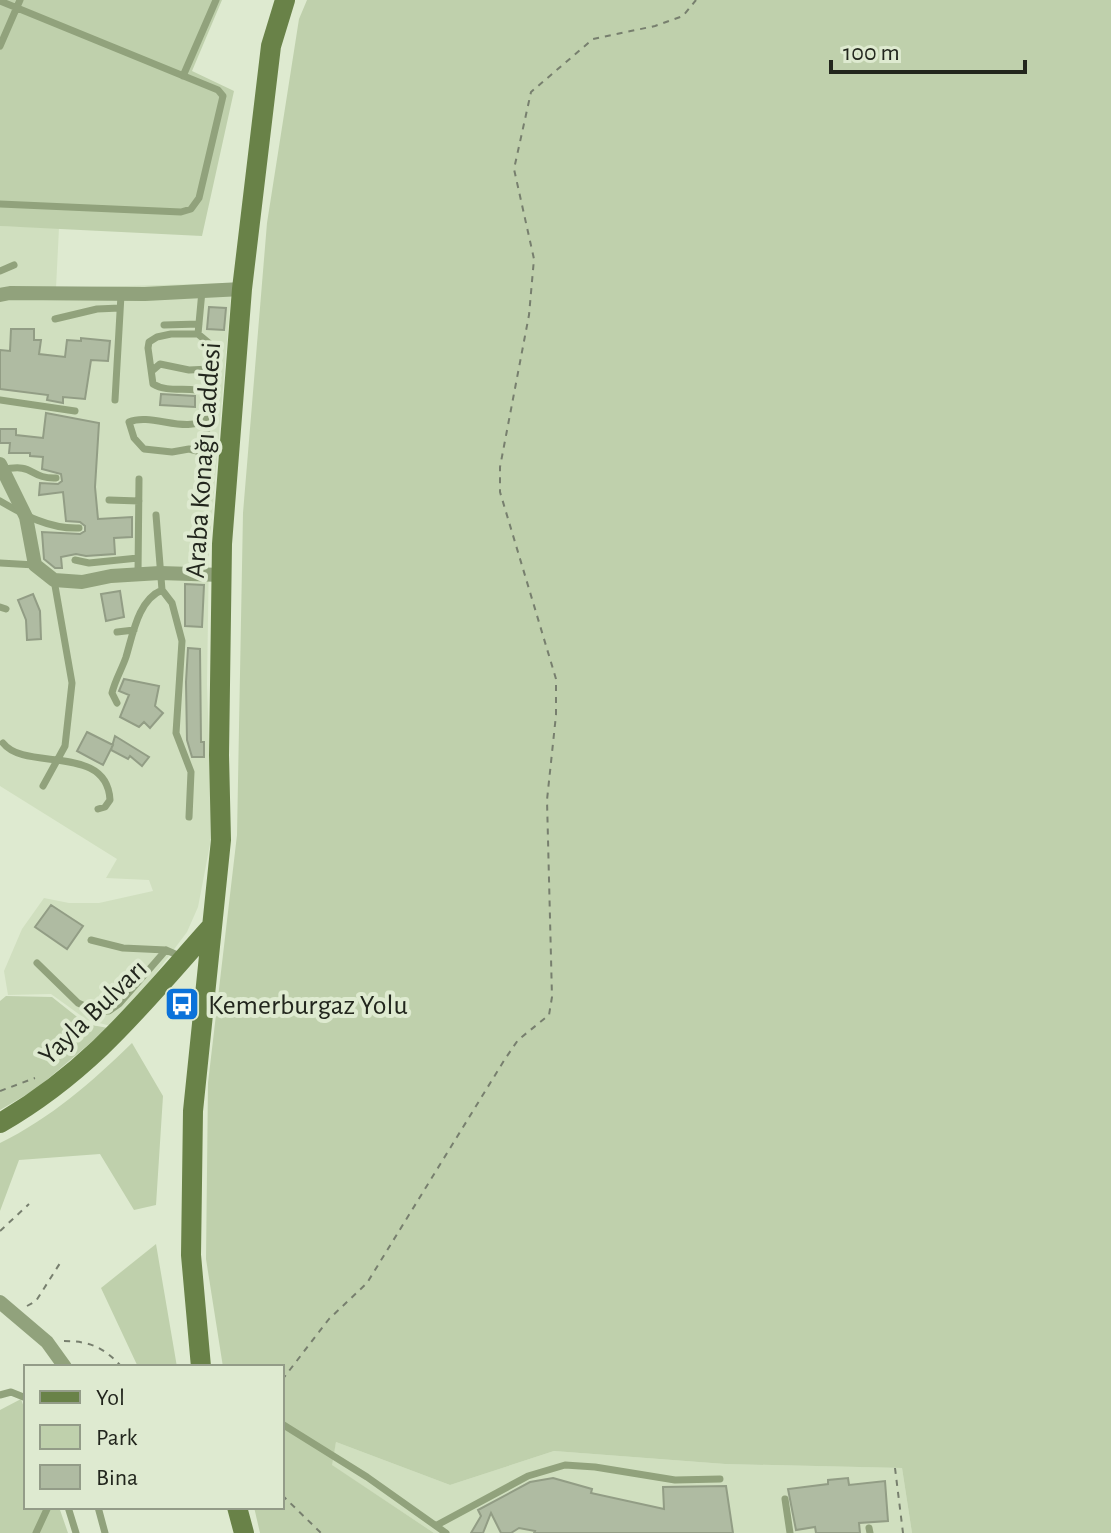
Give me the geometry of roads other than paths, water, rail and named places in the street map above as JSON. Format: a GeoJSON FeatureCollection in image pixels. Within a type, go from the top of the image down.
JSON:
{"type":"FeatureCollection","features":[{"type":"Feature","properties":{"kind":"main road","name":"Araba Konağı Caddesi"},"geometry":{"type":"LineString","coordinates":[[204,1364],[191,1255],[193,1111],[221,840],[222,575],[242,289],[271,46],[285,0]]}},
{"type":"Feature","properties":{"kind":"main road","name":"Yayla Bulvarı"},"geometry":{"type":"LineString","coordinates":[[0,1123],[31,1105],[90,1060],[130,1020],[175,954],[212,926]]}},
{"type":"Feature","properties":{"kind":"main road"},"geometry":{"type":"LineString","coordinates":[[238,1509],[244,1533]]}},
{"type":"Feature","properties":{"kind":"street"},"geometry":{"type":"LineString","coordinates":[[0,295],[10,293],[120,301],[242,289]]}},
{"type":"Feature","properties":{"kind":"street"},"geometry":{"type":"LineString","coordinates":[[1,467],[26,517],[35,565],[54,580],[82,582],[111,576],[160,573],[222,575]]}},
{"type":"Feature","properties":{"kind":"street"},"geometry":{"type":"LineString","coordinates":[[6,1307],[47,1342],[64,1365]]}},
{"type":"Feature","properties":{"kind":"lane"},"geometry":{"type":"LineString","coordinates":[[183,76],[216,0]]}},
{"type":"Feature","properties":{"kind":"lane"},"geometry":{"type":"LineString","coordinates":[[0,1],[18,4],[218,90],[223,96],[199,198],[191,209],[181,212],[0,204]]}},
{"type":"Feature","properties":{"kind":"lane"},"geometry":{"type":"LineString","coordinates":[[0,46],[18,4]]}},
{"type":"Feature","properties":{"kind":"lane"},"geometry":{"type":"LineString","coordinates":[[0,271],[14,265]]}},
{"type":"Feature","properties":{"kind":"lane"},"geometry":{"type":"LineString","coordinates":[[198,334],[202,291]]}},
{"type":"Feature","properties":{"kind":"lane"},"geometry":{"type":"LineString","coordinates":[[55,319],[120,301],[115,400]]}},
{"type":"Feature","properties":{"kind":"lane"},"geometry":{"type":"LineString","coordinates":[[164,325],[199,324]]}},
{"type":"Feature","properties":{"kind":"lane"},"geometry":{"type":"LineString","coordinates":[[208,393],[193,389],[160,388],[153,384],[148,348],[152,339],[171,334],[198,334],[210,344],[211,385],[208,393],[210,398],[205,448],[201,452],[144,449],[134,438],[129,422],[138,419],[193,425],[208,417]]}},
{"type":"Feature","properties":{"kind":"lane"},"geometry":{"type":"LineString","coordinates":[[153,370],[160,364],[189,370],[210,369]]}},
{"type":"Feature","properties":{"kind":"lane"},"geometry":{"type":"LineString","coordinates":[[0,400],[75,411]]}},
{"type":"Feature","properties":{"kind":"lane"},"geometry":{"type":"LineString","coordinates":[[1,467],[22,466],[43,478],[56,478]]}},
{"type":"Feature","properties":{"kind":"lane"},"geometry":{"type":"LineString","coordinates":[[138,574],[139,479]]}},
{"type":"Feature","properties":{"kind":"lane"},"geometry":{"type":"LineString","coordinates":[[109,500],[139,501]]}},
{"type":"Feature","properties":{"kind":"lane"},"geometry":{"type":"LineString","coordinates":[[0,501],[26,517],[36,517],[63,529],[79,528]]}},
{"type":"Feature","properties":{"kind":"lane"},"geometry":{"type":"LineString","coordinates":[[156,515],[162,590],[172,603],[182,641],[176,733],[191,772],[189,817]]}},
{"type":"Feature","properties":{"kind":"lane"},"geometry":{"type":"LineString","coordinates":[[75,560],[89,563],[138,558]]}},
{"type":"Feature","properties":{"kind":"lane"},"geometry":{"type":"LineString","coordinates":[[0,563],[35,565]]}},
{"type":"Feature","properties":{"kind":"lane"},"geometry":{"type":"LineString","coordinates":[[43,786],[65,746],[72,683],[54,580]]}},
{"type":"Feature","properties":{"kind":"lane"},"geometry":{"type":"LineString","coordinates":[[117,703],[112,699],[112,693],[144,604],[162,590]]}},
{"type":"Feature","properties":{"kind":"lane"},"geometry":{"type":"LineString","coordinates":[[117,632],[134,630]]}},
{"type":"Feature","properties":{"kind":"lane"},"geometry":{"type":"LineString","coordinates":[[3,743],[11,751],[59,758],[101,775],[110,800],[105,807],[98,809]]}},
{"type":"Feature","properties":{"kind":"lane"},"geometry":{"type":"LineString","coordinates":[[91,940],[123,948],[175,954]]}},
{"type":"Feature","properties":{"kind":"lane"},"geometry":{"type":"LineString","coordinates":[[37,963],[78,1003],[96,1011],[109,1011],[175,954]]}},
{"type":"Feature","properties":{"kind":"lane"},"geometry":{"type":"LineString","coordinates":[[0,1395],[11,1392],[24,1397]]}},
{"type":"Feature","properties":{"kind":"lane"},"geometry":{"type":"LineString","coordinates":[[284,1425],[367,1477],[446,1533]]}},
{"type":"Feature","properties":{"kind":"lane"},"geometry":{"type":"LineString","coordinates":[[437,1525],[528,1476],[565,1465],[675,1480],[720,1479]]}},
{"type":"Feature","properties":{"kind":"lane"},"geometry":{"type":"LineString","coordinates":[[785,1499],[790,1533]]}},
{"type":"Feature","properties":{"kind":"lane"},"geometry":{"type":"LineString","coordinates":[[36,1533],[47,1509]]}},
{"type":"Feature","properties":{"kind":"lane"},"geometry":{"type":"LineString","coordinates":[[69,1509],[76,1533]]}},
{"type":"Feature","properties":{"kind":"lane"},"geometry":{"type":"LineString","coordinates":[[99,1509],[105,1533]]}},
{"type":"Feature","properties":{"kind":"place","name":"Kemerburgaz Yolu"},"geometry":{"type":"Point","coordinates":[182,1004]}}]}
